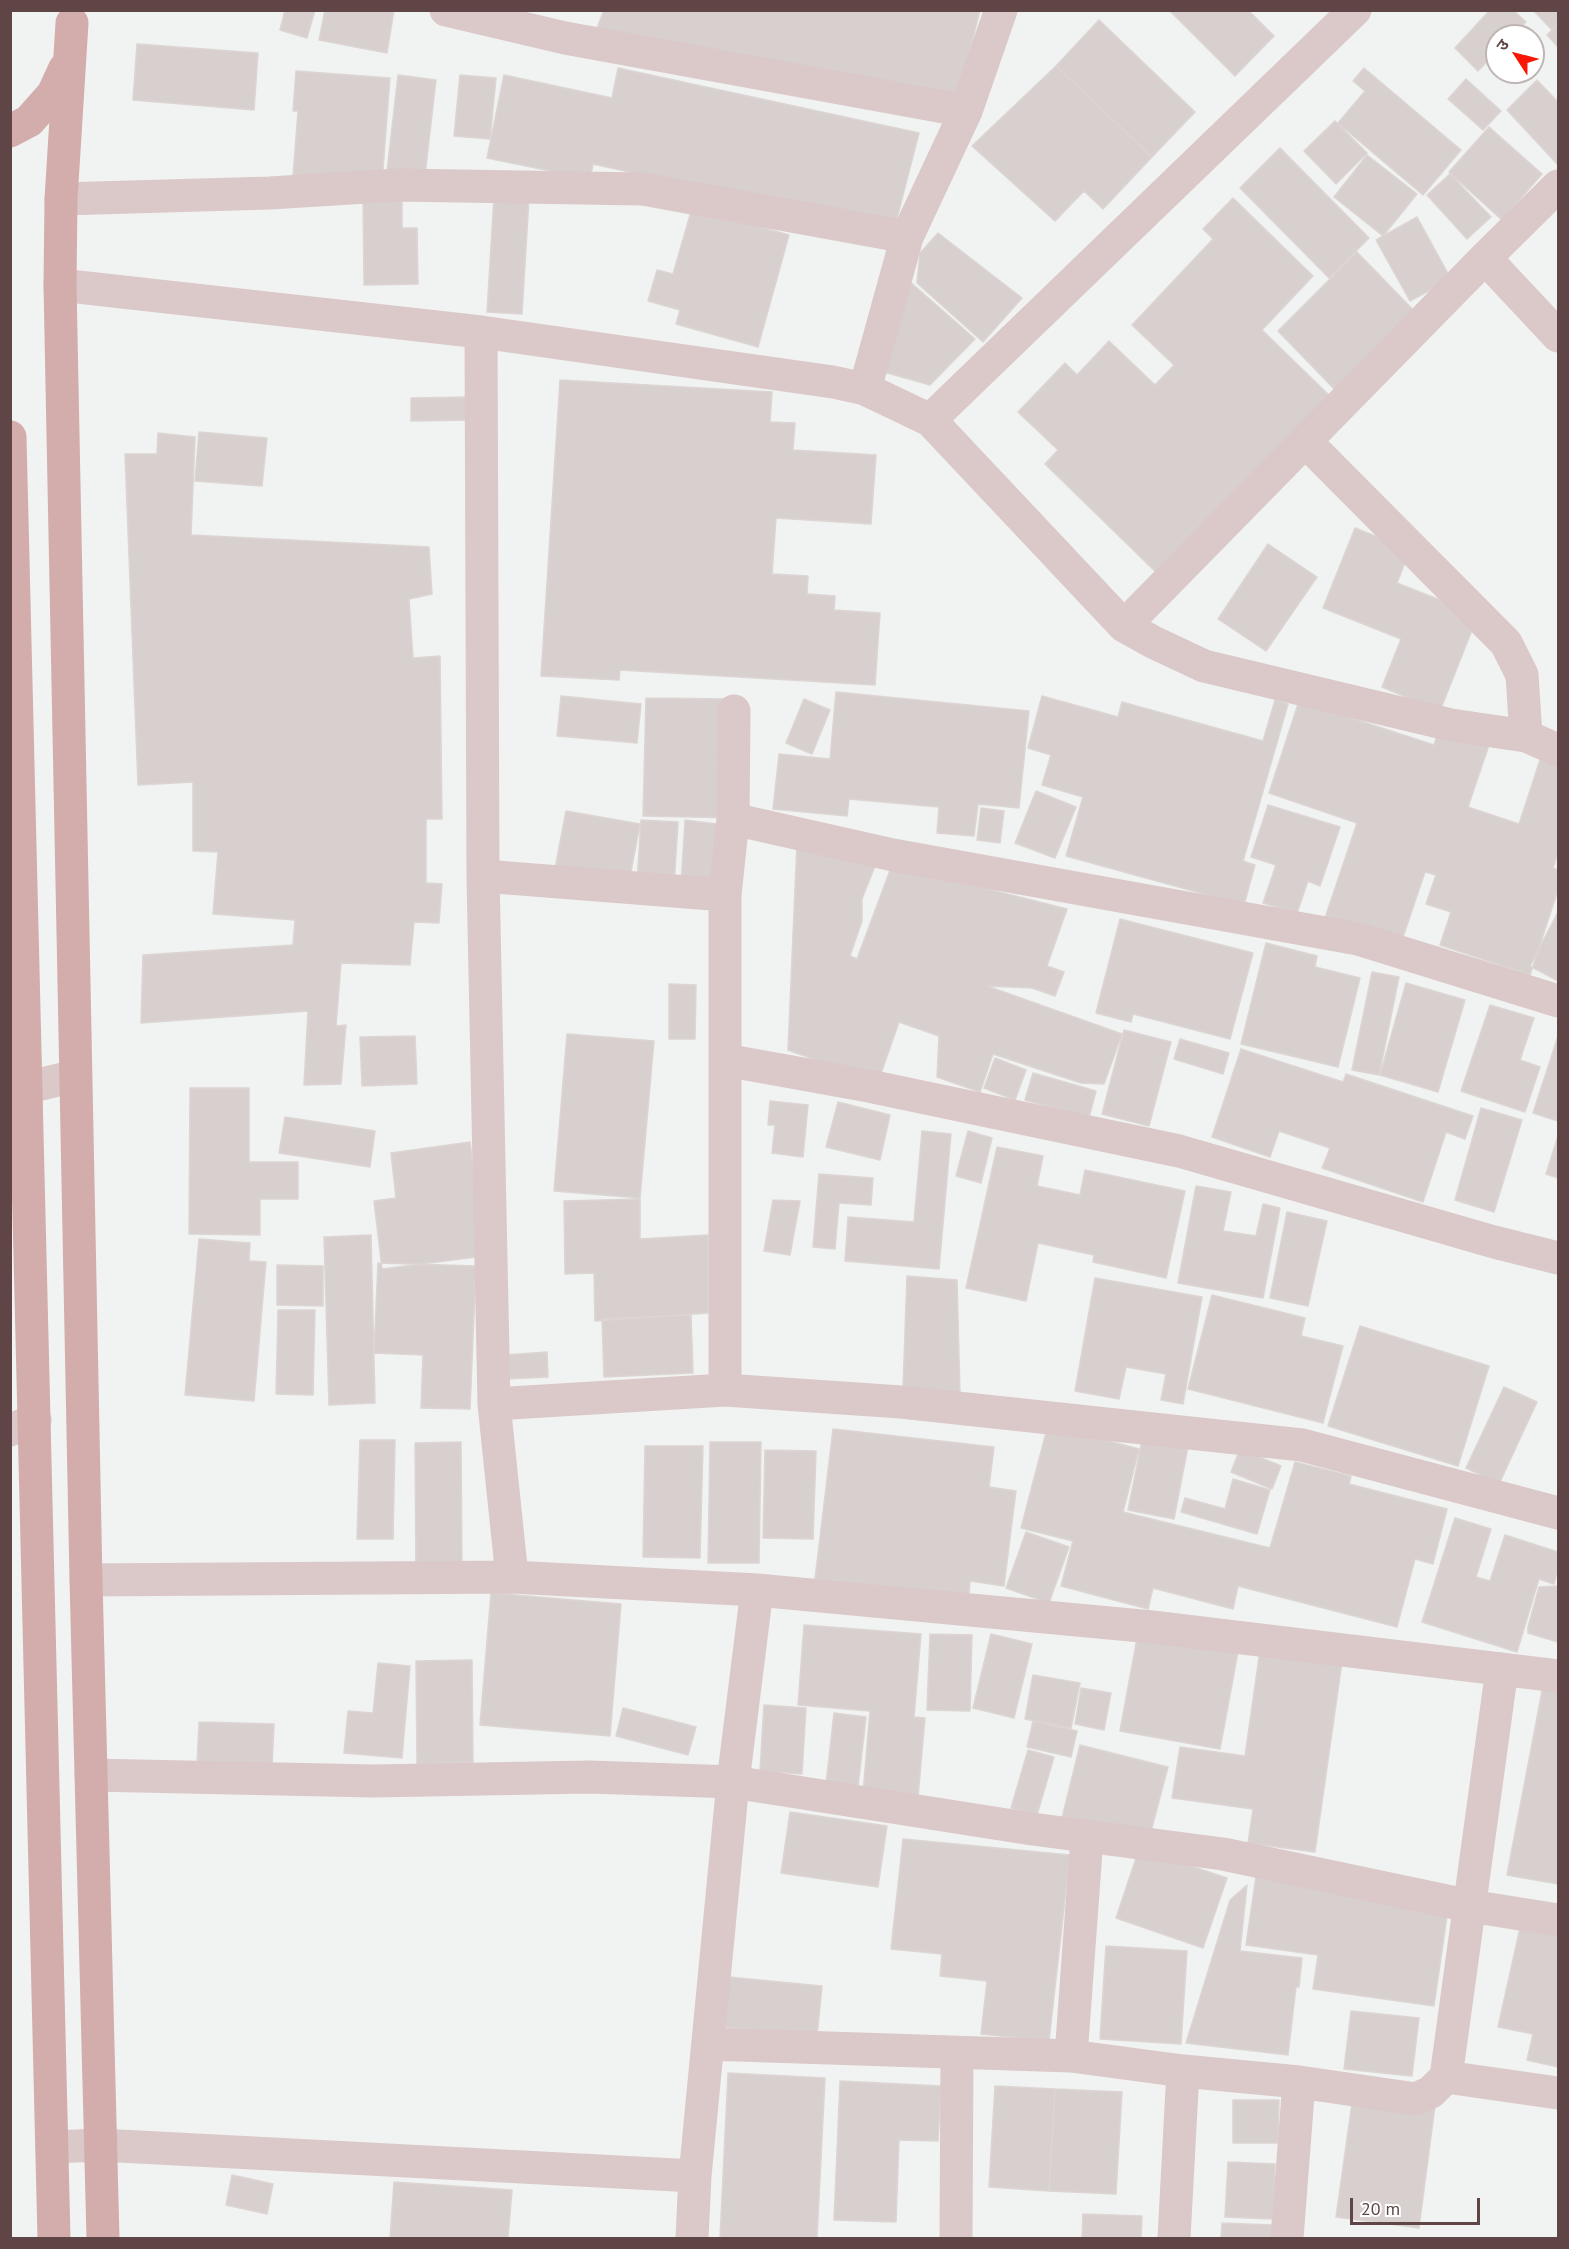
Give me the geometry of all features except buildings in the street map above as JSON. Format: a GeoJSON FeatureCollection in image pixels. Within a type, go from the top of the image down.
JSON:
{"type":"FeatureCollection","features":[{"type":"Feature","properties":{"kind":"main road"},"geometry":{"type":"LineString","coordinates":[[10,131],[29,121],[53,94],[69,60],[71,17]]}},
{"type":"Feature","properties":{"kind":"main road"},"geometry":{"type":"LineString","coordinates":[[71,17],[61,199],[60,285],[86,1580],[103,2238]]}},
{"type":"Feature","properties":{"kind":"main road"},"geometry":{"type":"LineString","coordinates":[[10,437],[22,1425],[54,2238]]}},
{"type":"Feature","properties":{"kind":"street"},"geometry":{"type":"LineString","coordinates":[[446,10],[565,38],[966,111]]}},
{"type":"Feature","properties":{"kind":"street"},"geometry":{"type":"LineString","coordinates":[[865,389],[907,237],[966,111],[1001,10]]}},
{"type":"Feature","properties":{"kind":"street"},"geometry":{"type":"LineString","coordinates":[[930,420],[1355,10]]}},
{"type":"Feature","properties":{"kind":"street"},"geometry":{"type":"LineString","coordinates":[[61,199],[270,193],[398,185],[643,189],[907,237]]}},
{"type":"Feature","properties":{"kind":"street"},"geometry":{"type":"LineString","coordinates":[[1124,626],[1558,186]]}},
{"type":"Feature","properties":{"kind":"street"},"geometry":{"type":"LineString","coordinates":[[1485,258],[1558,336]]}},
{"type":"Feature","properties":{"kind":"street"},"geometry":{"type":"LineString","coordinates":[[60,285],[481,332],[821,380],[865,389],[930,420],[1124,626],[1153,642],[1204,666],[1451,725],[1526,736],[1558,750]]}},
{"type":"Feature","properties":{"kind":"street"},"geometry":{"type":"LineString","coordinates":[[481,332],[483,876],[494,1404],[512,1577]]}},
{"type":"Feature","properties":{"kind":"street"},"geometry":{"type":"LineString","coordinates":[[1306,442],[1506,643],[1522,675],[1526,736]]}},
{"type":"Feature","properties":{"kind":"street"},"geometry":{"type":"LineString","coordinates":[[725,1390],[725,895],[733,819],[734,711]]}},
{"type":"Feature","properties":{"kind":"street"},"geometry":{"type":"LineString","coordinates":[[733,819],[893,855],[1358,939],[1558,1001]]}},
{"type":"Feature","properties":{"kind":"street"},"geometry":{"type":"LineString","coordinates":[[483,876],[725,895]]}},
{"type":"Feature","properties":{"kind":"street"},"geometry":{"type":"LineString","coordinates":[[725,1060],[869,1086],[1179,1151],[1494,1242],[1558,1258]]}},
{"type":"Feature","properties":{"kind":"street"},"geometry":{"type":"LineString","coordinates":[[18,1090],[75,1076]]}},
{"type":"Feature","properties":{"kind":"street"},"geometry":{"type":"LineString","coordinates":[[494,1404],[725,1390],[901,1401],[1302,1445],[1558,1513]]}},
{"type":"Feature","properties":{"kind":"street"},"geometry":{"type":"LineString","coordinates":[[86,1580],[512,1577],[757,1590],[1152,1627],[1558,1676]]}},
{"type":"Feature","properties":{"kind":"street"},"geometry":{"type":"LineString","coordinates":[[692,2238],[695,2176],[733,1782],[757,1590]]}},
{"type":"Feature","properties":{"kind":"street"},"geometry":{"type":"LineString","coordinates":[[708,2044],[1071,2056],[1183,2071],[1299,2082],[1416,2099],[1431,2092],[1446,2077],[1502,1669]]}},
{"type":"Feature","properties":{"kind":"street"},"geometry":{"type":"LineString","coordinates":[[91,1775],[374,1781],[590,1777],[733,1782],[821,1798],[1087,1837],[1223,1854],[1470,1906],[1558,1920]]}},
{"type":"Feature","properties":{"kind":"street"},"geometry":{"type":"LineString","coordinates":[[1071,2056],[1087,1837]]}},
{"type":"Feature","properties":{"kind":"street"},"geometry":{"type":"LineString","coordinates":[[956,2238],[957,2053]]}},
{"type":"Feature","properties":{"kind":"street"},"geometry":{"type":"LineString","coordinates":[[1174,2238],[1183,2071]]}},
{"type":"Feature","properties":{"kind":"street"},"geometry":{"type":"LineString","coordinates":[[1446,2077],[1558,2093]]}},
{"type":"Feature","properties":{"kind":"street"},"geometry":{"type":"LineString","coordinates":[[1287,2238],[1299,2082]]}},
{"type":"Feature","properties":{"kind":"street"},"geometry":{"type":"LineString","coordinates":[[52,2147],[100,2145],[695,2176]]}}]}
